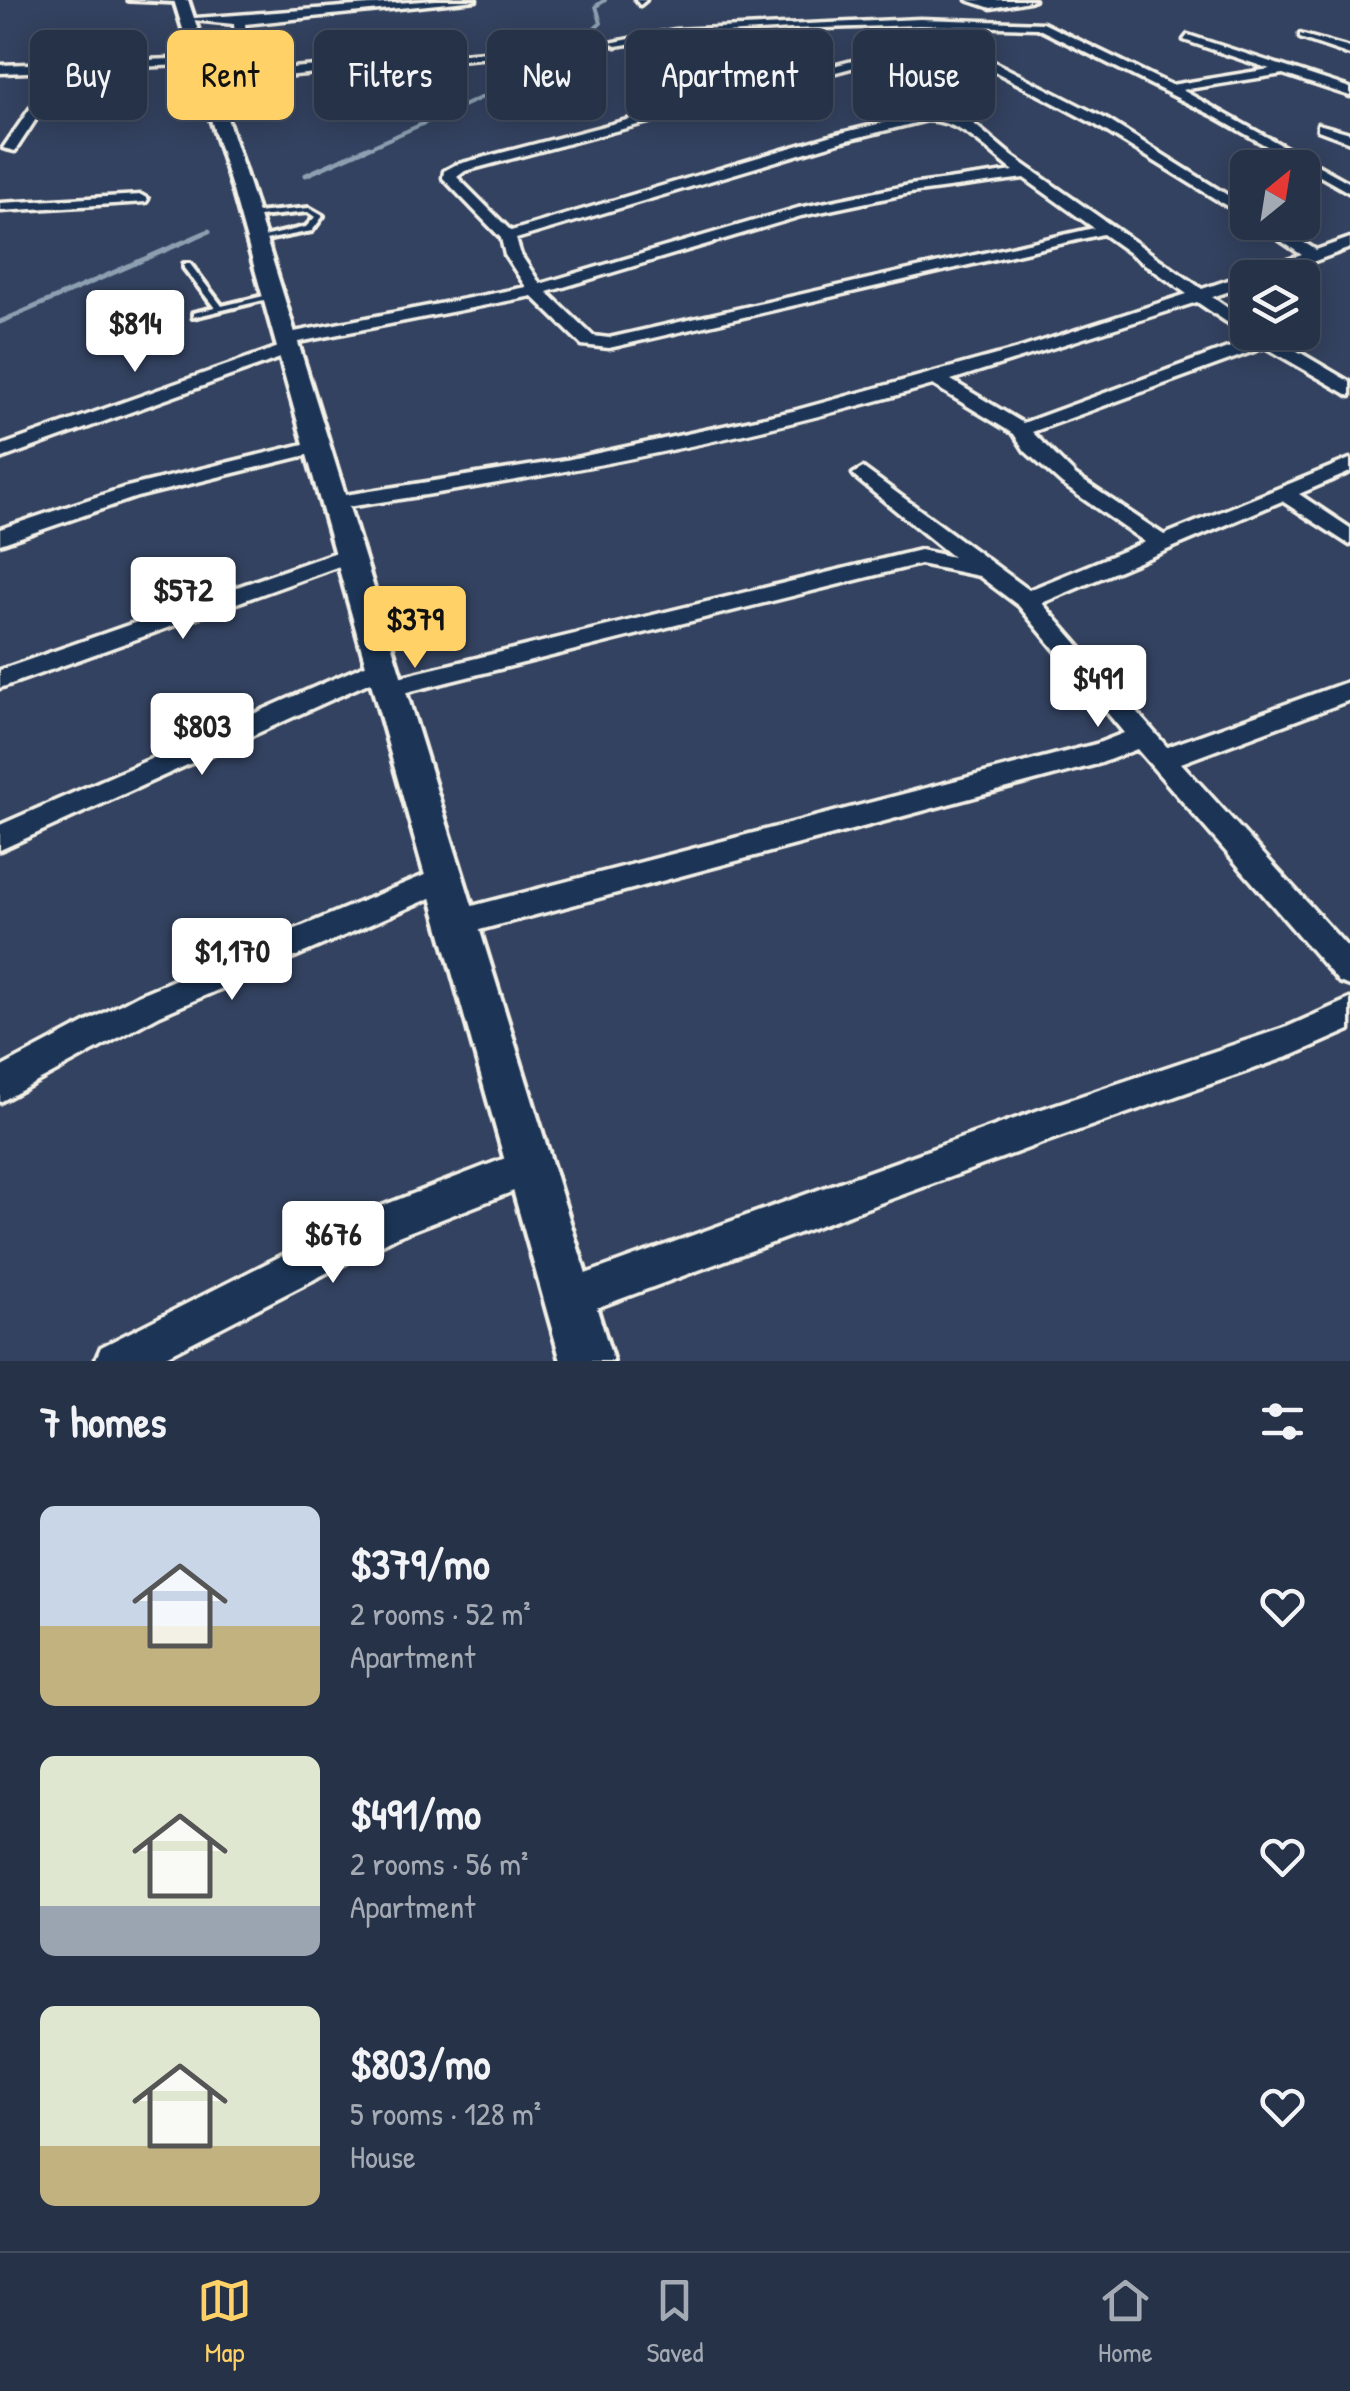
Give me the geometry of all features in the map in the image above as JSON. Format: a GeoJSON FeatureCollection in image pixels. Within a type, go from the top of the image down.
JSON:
{"type":"FeatureCollection","features":[{"type":"Feature","properties":{"kind":"main road"},"geometry":{"type":"LineString","coordinates":[[182,6],[190,30]]}},
{"type":"Feature","properties":{"kind":"main road"},"geometry":{"type":"LineString","coordinates":[[219,120],[587,1361]]}},
{"type":"Feature","properties":{"kind":"street"},"geometry":{"type":"LineString","coordinates":[[182,6],[239,21],[471,0]]}},
{"type":"Feature","properties":{"kind":"street"},"geometry":{"type":"LineString","coordinates":[[975,2],[1008,4],[1029,0]]}},
{"type":"Feature","properties":{"kind":"street"},"geometry":{"type":"LineString","coordinates":[[975,2],[993,23]]}},
{"type":"Feature","properties":{"kind":"street"},"geometry":{"type":"LineString","coordinates":[[239,21],[240,30]]}},
{"type":"Feature","properties":{"kind":"street"},"geometry":{"type":"LineString","coordinates":[[920,22],[931,30]]}},
{"type":"Feature","properties":{"kind":"street"},"geometry":{"type":"LineString","coordinates":[[616,44],[676,33],[920,22],[1050,28],[1172,88],[1350,189]]}},
{"type":"Feature","properties":{"kind":"street"},"geometry":{"type":"LineString","coordinates":[[1304,36],[1350,52]]}},
{"type":"Feature","properties":{"kind":"street"},"geometry":{"type":"LineString","coordinates":[[1188,38],[1350,92]]}},
{"type":"Feature","properties":{"kind":"street"},"geometry":{"type":"LineString","coordinates":[[294,65],[487,52]]}},
{"type":"Feature","properties":{"kind":"street"},"geometry":{"type":"LineString","coordinates":[[853,64],[580,134],[448,174],[508,237],[512,255],[536,290],[588,341],[609,342],[1107,229]]}},
{"type":"Feature","properties":{"kind":"street"},"geometry":{"type":"LineString","coordinates":[[995,66],[1102,122],[1230,204]]}},
{"type":"Feature","properties":{"kind":"street"},"geometry":{"type":"LineString","coordinates":[[0,69],[30,68]]}},
{"type":"Feature","properties":{"kind":"street"},"geometry":{"type":"LineString","coordinates":[[1172,88],[1284,70]]}},
{"type":"Feature","properties":{"kind":"street"},"geometry":{"type":"LineString","coordinates":[[508,237],[838,138],[927,116],[958,121],[1230,318]]}},
{"type":"Feature","properties":{"kind":"street"},"geometry":{"type":"LineString","coordinates":[[10,148],[30,118]]}},
{"type":"Feature","properties":{"kind":"street"},"geometry":{"type":"LineString","coordinates":[[1323,128],[1350,138]]}},
{"type":"Feature","properties":{"kind":"street"},"geometry":{"type":"LineString","coordinates":[[0,453],[287,344],[536,290],[798,212],[1029,172]]}},
{"type":"Feature","properties":{"kind":"street"},"geometry":{"type":"LineString","coordinates":[[0,207],[140,199]]}},
{"type":"Feature","properties":{"kind":"street"},"geometry":{"type":"LineString","coordinates":[[1289,240],[1314,255]]}},
{"type":"Feature","properties":{"kind":"street"},"geometry":{"type":"LineString","coordinates":[[1300,260],[1350,243]]}},
{"type":"Feature","properties":{"kind":"street"},"geometry":{"type":"LineString","coordinates":[[333,503],[422,492],[751,428],[936,379],[1230,285]]}},
{"type":"Feature","properties":{"kind":"street"},"geometry":{"type":"LineString","coordinates":[[1021,430],[1230,344]]}},
{"type":"Feature","properties":{"kind":"street"},"geometry":{"type":"LineString","coordinates":[[1282,350],[1350,390]]}},
{"type":"Feature","properties":{"kind":"street"},"geometry":{"type":"LineString","coordinates":[[936,379],[1021,430],[1032,447],[1069,480],[1162,544]]}},
{"type":"Feature","properties":{"kind":"street"},"geometry":{"type":"LineString","coordinates":[[0,537],[130,492],[316,447]]}},
{"type":"Feature","properties":{"kind":"street"},"geometry":{"type":"LineString","coordinates":[[1027,600],[1350,465]]}},
{"type":"Feature","properties":{"kind":"street"},"geometry":{"type":"LineString","coordinates":[[863,474],[939,537],[1027,600],[1350,972]]}},
{"type":"Feature","properties":{"kind":"street"},"geometry":{"type":"LineString","coordinates":[[1285,494],[1350,538]]}},
{"type":"Feature","properties":{"kind":"street"},"geometry":{"type":"LineString","coordinates":[[920,557],[939,537]]}},
{"type":"Feature","properties":{"kind":"street"},"geometry":{"type":"LineString","coordinates":[[0,679],[348,556]]}},
{"type":"Feature","properties":{"kind":"street"},"geometry":{"type":"LineString","coordinates":[[0,838],[384,678],[920,557],[986,572]]}},
{"type":"Feature","properties":{"kind":"street"},"geometry":{"type":"LineString","coordinates":[[1163,759],[1350,690]]}},
{"type":"Feature","properties":{"kind":"street"},"geometry":{"type":"LineString","coordinates":[[458,923],[1100,754],[1142,737]]}},
{"type":"Feature","properties":{"kind":"street"},"geometry":{"type":"LineString","coordinates":[[0,1086],[149,1005],[444,879]]}},
{"type":"Feature","properties":{"kind":"street"},"geometry":{"type":"LineString","coordinates":[[569,1299],[1042,1126],[1293,1040],[1350,1014]]}},
{"type":"Feature","properties":{"kind":"street"},"geometry":{"type":"LineString","coordinates":[[115,1361],[387,1222],[529,1166]]}},
{"type":"Feature","properties":{"kind":"lane"},"geometry":{"type":"LineString","coordinates":[[132,0],[182,6]]}},
{"type":"Feature","properties":{"kind":"lane"},"geometry":{"type":"LineString","coordinates":[[309,210],[319,216],[308,229],[252,228],[309,210]]}},
{"type":"Feature","properties":{"kind":"lane"},"geometry":{"type":"LineString","coordinates":[[187,266],[220,309]]}},
{"type":"Feature","properties":{"kind":"lane"},"geometry":{"type":"LineString","coordinates":[[196,315],[272,297]]}},
{"type":"Feature","properties":{"kind":"waterway"},"geometry":{"type":"LineString","coordinates":[[364,150],[548,68],[601,23],[596,6],[605,0]]}},
{"type":"Feature","properties":{"kind":"waterway"},"geometry":{"type":"LineString","coordinates":[[306,175],[369,147]]}},
{"type":"Feature","properties":{"kind":"waterway"},"geometry":{"type":"LineString","coordinates":[[0,322],[209,231]]}}]}
